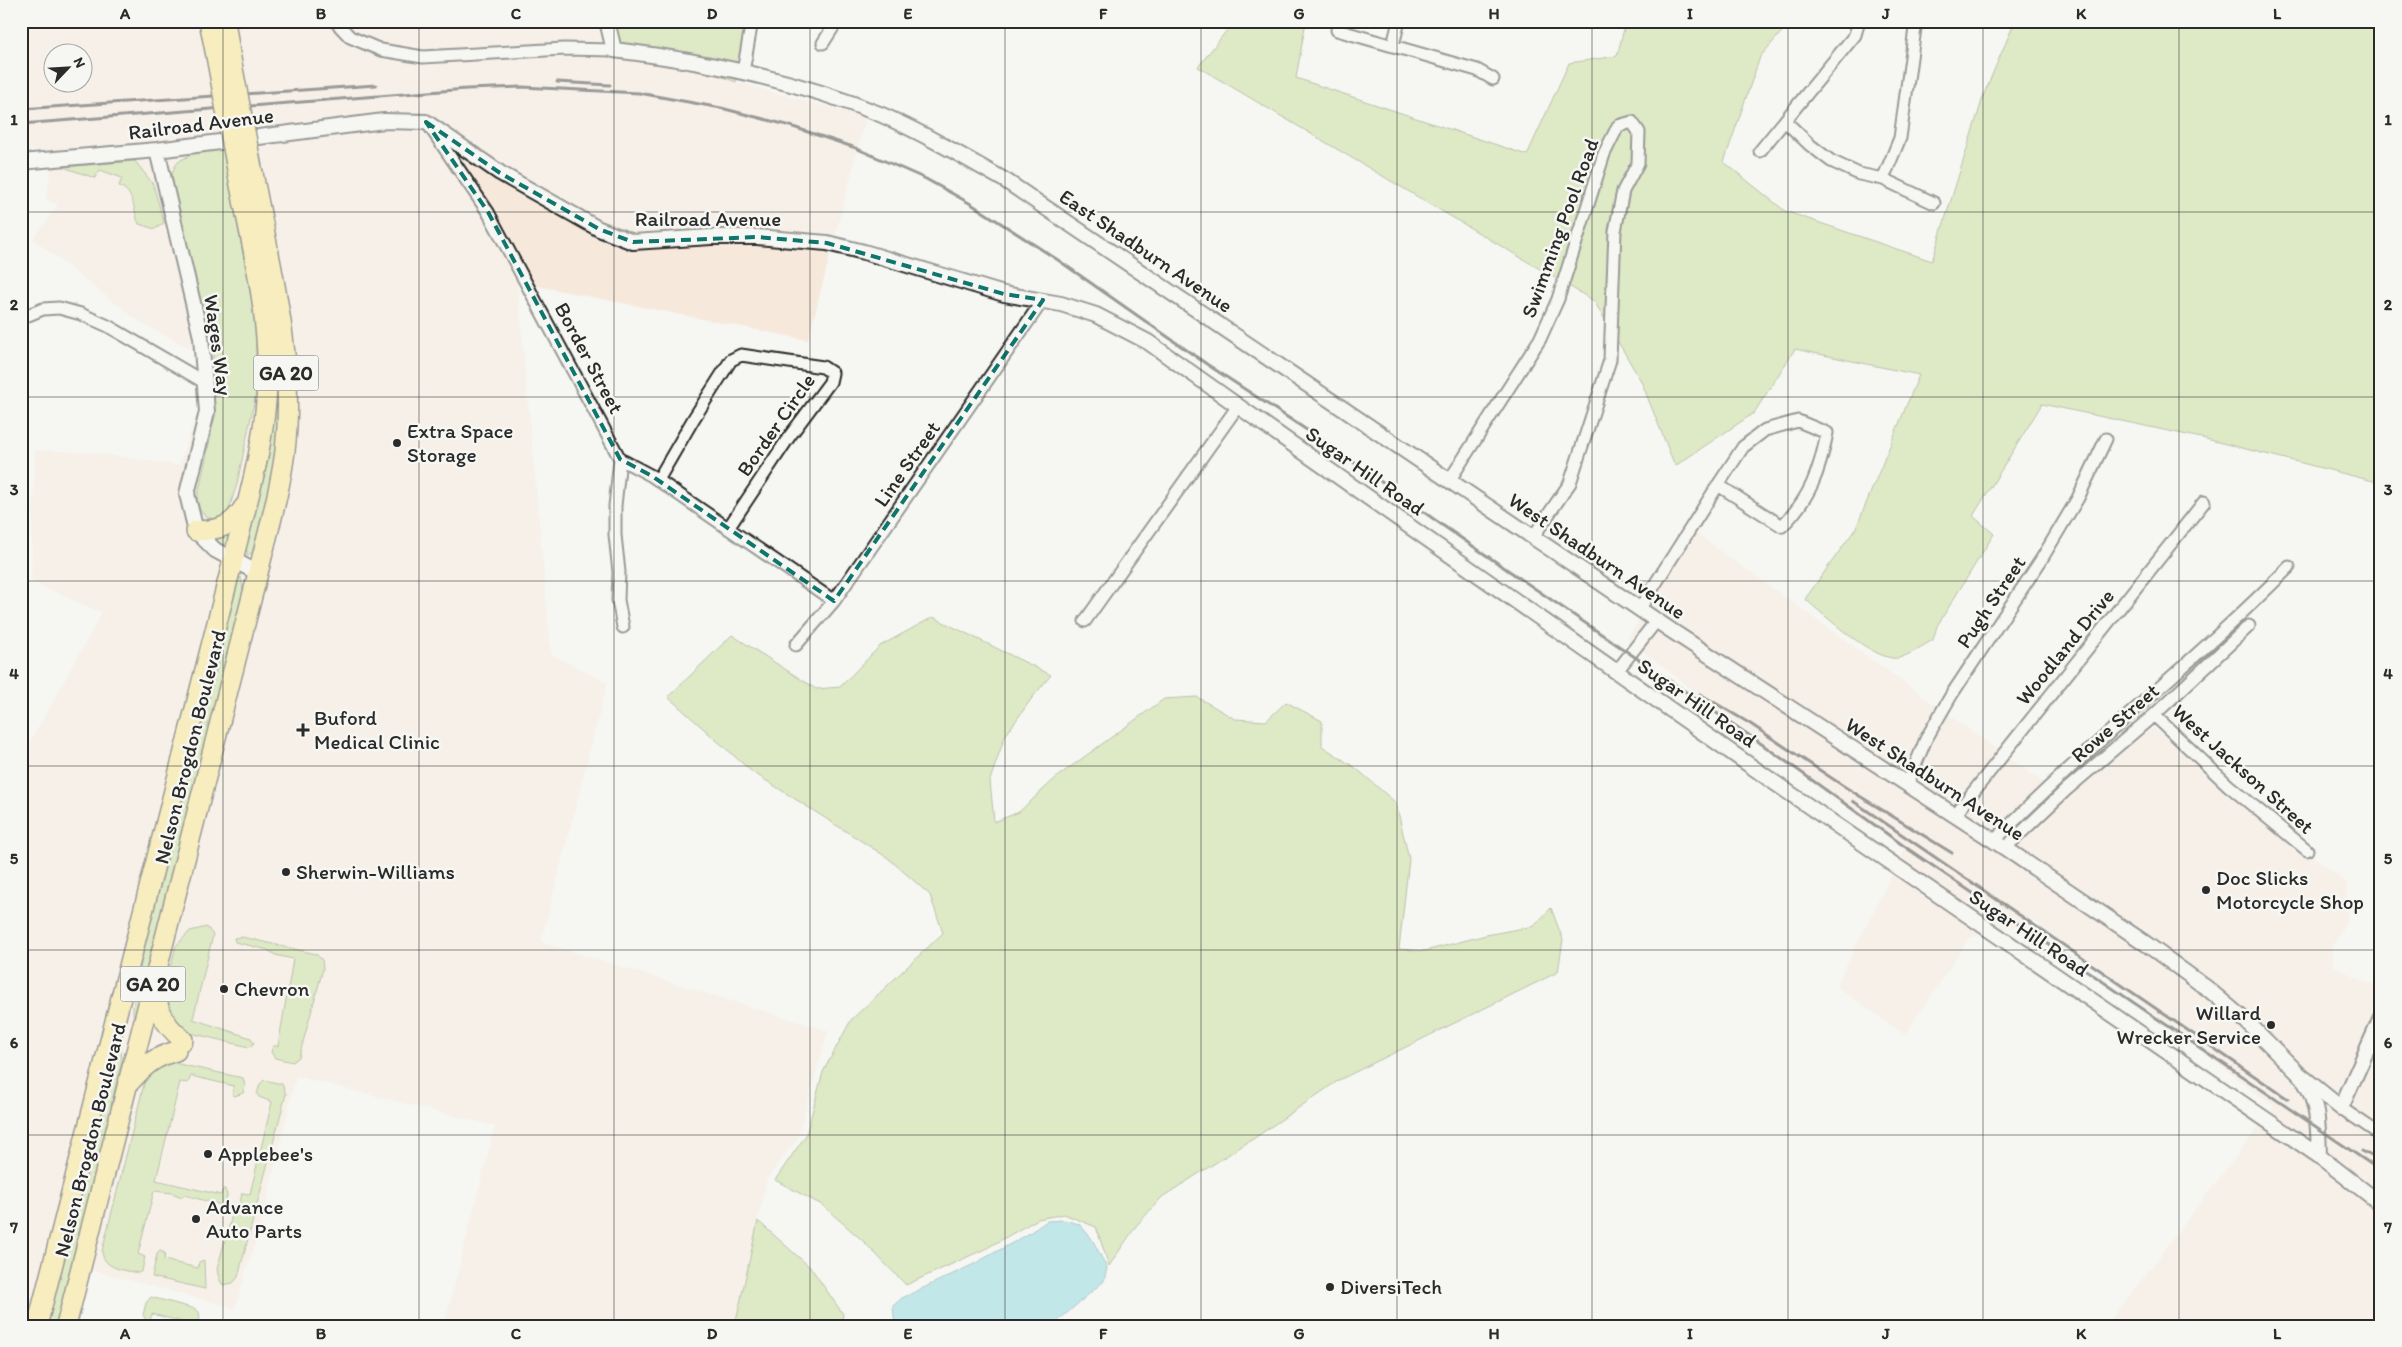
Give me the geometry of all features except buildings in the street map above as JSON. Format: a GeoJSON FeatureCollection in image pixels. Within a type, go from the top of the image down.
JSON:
{"type":"FeatureCollection","features":[{"type":"Feature","properties":{"kind":"highway","name":"GA 20"},"geometry":{"type":"LineString","coordinates":[[209,21],[223,54],[245,174]]}},
{"type":"Feature","properties":{"kind":"highway","name":"GA 20"},"geometry":{"type":"LineString","coordinates":[[223,54],[225,21]]}},
{"type":"Feature","properties":{"kind":"highway","name":"Nelson Brogdon Boulevard"},"geometry":{"type":"LineString","coordinates":[[37,1326],[233,560],[260,446],[267,384],[264,318],[245,174]]}},
{"type":"Feature","properties":{"kind":"highway","name":"Nelson Brogdon Boulevard"},"geometry":{"type":"LineString","coordinates":[[66,1326],[258,573],[273,512],[284,451],[287,412],[283,329],[245,174]]}},
{"type":"Feature","properties":{"kind":"highway"},"geometry":{"type":"LineString","coordinates":[[196,531],[220,529],[231,524],[238,517],[247,502]]}},
{"type":"Feature","properties":{"kind":"highway"},"geometry":{"type":"LineString","coordinates":[[128,1085],[144,1066],[157,1056],[180,1046],[162,1018],[156,1001],[155,977]]}},
{"type":"Feature","properties":{"kind":"street"},"geometry":{"type":"LineString","coordinates":[[335,21],[350,37],[381,50],[423,57],[564,49],[614,50],[607,21]]}},
{"type":"Feature","properties":{"kind":"street"},"geometry":{"type":"LineString","coordinates":[[743,72],[752,21]]}},
{"type":"Feature","properties":{"kind":"street"},"geometry":{"type":"LineString","coordinates":[[823,42],[837,21]]}},
{"type":"Feature","properties":{"kind":"street"},"geometry":{"type":"LineString","coordinates":[[1393,45],[1399,21]]}},
{"type":"Feature","properties":{"kind":"street"},"geometry":{"type":"LineString","coordinates":[[1760,151],[1855,35],[1859,21]]}},
{"type":"Feature","properties":{"kind":"street"},"geometry":{"type":"LineString","coordinates":[[1883,179],[1900,138],[1916,21]]}},
{"type":"Feature","properties":{"kind":"street"},"geometry":{"type":"LineString","coordinates":[[1337,30],[1477,70],[1493,79]]}},
{"type":"Feature","properties":{"kind":"street","name":"East Shadburn Avenue"},"geometry":{"type":"LineString","coordinates":[[614,50],[683,58],[743,72],[882,115],[922,134],[1006,181],[1448,481]]}},
{"type":"Feature","properties":{"kind":"street","name":"Railroad Avenue"},"geometry":{"type":"LineString","coordinates":[[21,162],[157,150],[384,121],[426,122],[500,173],[599,229],[633,242],[711,237],[758,237],[826,243],[864,252],[1004,294],[1043,300]]}},
{"type":"Feature","properties":{"kind":"street"},"geometry":{"type":"LineString","coordinates":[[1785,121],[1810,145],[1832,162],[1859,174],[1883,179],[1934,203]]}},
{"type":"Feature","properties":{"kind":"street","name":"Border Street"},"geometry":{"type":"LineString","coordinates":[[426,122],[488,212],[620,459]]}},
{"type":"Feature","properties":{"kind":"street","name":"Swimming Pool Road"},"geometry":{"type":"LineString","coordinates":[[1448,481],[1540,339],[1558,299],[1604,154],[1618,126],[1632,122],[1638,132],[1638,163],[1623,190],[1615,231],[1610,360],[1570,482],[1534,537]]}},
{"type":"Feature","properties":{"kind":"street","name":"Wages Way"},"geometry":{"type":"LineString","coordinates":[[157,150],[201,337],[206,412],[187,494],[196,531]]}},
{"type":"Feature","properties":{"kind":"street","name":"Sugar Hill Road"},"geometry":{"type":"LineString","coordinates":[[1043,300],[1096,315],[1148,342],[1775,783],[2319,1156],[2381,1204]]}},
{"type":"Feature","properties":{"kind":"street","name":"Line Street"},"geometry":{"type":"LineString","coordinates":[[796,645],[834,601],[1043,300]]}},
{"type":"Feature","properties":{"kind":"street"},"geometry":{"type":"LineString","coordinates":[[21,318],[43,309],[59,308],[81,314],[108,326],[204,382]]}},
{"type":"Feature","properties":{"kind":"street","name":"Border Circle"},"geometry":{"type":"LineString","coordinates":[[658,480],[731,360],[741,355],[823,366],[832,373],[830,382],[789,437],[729,527]]}},
{"type":"Feature","properties":{"kind":"street"},"geometry":{"type":"LineString","coordinates":[[1085,621],[1238,406]]}},
{"type":"Feature","properties":{"kind":"street"},"geometry":{"type":"LineString","coordinates":[[1640,608],[1718,485],[1743,447],[1765,430],[1798,421],[1827,433],[1821,464],[1811,486],[1796,512],[1782,526],[1718,485]]}},
{"type":"Feature","properties":{"kind":"street","name":"Pugh Street"},"geometry":{"type":"LineString","coordinates":[[1907,785],[1926,739],[2041,560],[2078,498],[2106,440]]}},
{"type":"Feature","properties":{"kind":"street"},"geometry":{"type":"LineString","coordinates":[[623,627],[618,600],[619,572],[615,535],[615,506],[620,459],[658,480],[729,527],[806,584],[834,601]]}},
{"type":"Feature","properties":{"kind":"street","name":"West Shadburn Avenue"},"geometry":{"type":"LineString","coordinates":[[1448,481],[1999,844],[2183,969],[2246,1022],[2299,1074],[2341,1108],[2381,1135]]}},
{"type":"Feature","properties":{"kind":"street","name":"Woodland Drive"},"geometry":{"type":"LineString","coordinates":[[1955,816],[2204,502]]}},
{"type":"Feature","properties":{"kind":"street"},"geometry":{"type":"LineString","coordinates":[[196,531],[215,550],[258,573]]}},
{"type":"Feature","properties":{"kind":"street"},"geometry":{"type":"LineString","coordinates":[[1999,844],[2101,739],[2251,605],[2289,567]]}},
{"type":"Feature","properties":{"kind":"street"},"geometry":{"type":"LineString","coordinates":[[1617,671],[1657,620]]}},
{"type":"Feature","properties":{"kind":"street","name":"Rowe Street"},"geometry":{"type":"LineString","coordinates":[[1999,844],[2154,715],[2249,626]]}},
{"type":"Feature","properties":{"kind":"street","name":"West Jackson Street"},"geometry":{"type":"LineString","coordinates":[[2154,715],[2228,785],[2307,850]]}},
{"type":"Feature","properties":{"kind":"street"},"geometry":{"type":"LineString","coordinates":[[2341,1108],[2381,1018]]}},
{"type":"Feature","properties":{"kind":"street"},"geometry":{"type":"LineString","coordinates":[[2369,1044],[2381,1053]]}},
{"type":"Feature","properties":{"kind":"street"},"geometry":{"type":"LineString","coordinates":[[2299,1074],[2312,1094],[2318,1120],[2319,1156]]}},
{"type":"Feature","properties":{"kind":"highlighted area"},"geometry":{"type":"Polygon","coordinates":[[[426,122],[500,173],[599,229],[633,242],[757,237],[827,243],[1004,294],[1043,300],[834,601],[652,476],[620,459],[488,212],[426,122]]]}},
{"type":"Feature","properties":{"kind":"shaded area"},"geometry":{"type":"Polygon","coordinates":[[[21,21],[610,21],[678,60],[736,82],[866,117],[808,340],[517,282],[551,654],[607,683],[541,942],[828,1031],[797,1139],[767,1178],[735,1326],[444,1326],[495,1126],[296,1076],[262,1220],[235,1308],[68,1264],[53,1326],[21,1326],[21,758],[102,613],[31,581],[35,450],[95,453],[179,465],[201,402],[195,363],[197,352],[141,323],[33,239],[58,205],[46,200],[54,150],[21,151],[21,21]]]}},
{"type":"Feature","properties":{"kind":"shaded area"},"geometry":{"type":"Polygon","coordinates":[[[1694,532],[2058,793],[2153,728],[2172,740],[2238,798],[2346,882],[2349,916],[2331,949],[2333,965],[2354,977],[2381,988],[2381,1008],[2369,1033],[2363,1061],[2381,1070],[2381,1326],[2106,1326],[2274,1107],[2035,921],[1969,938],[1905,1035],[1836,986],[1904,850],[1627,639],[1694,532]]]}},
{"type":"Feature","properties":{"kind":"green space"},"geometry":{"type":"Polygon","coordinates":[[[610,21],[752,21],[736,82],[678,60],[616,48],[610,21]]]}},
{"type":"Feature","properties":{"kind":"green space"},"geometry":{"type":"Polygon","coordinates":[[[1234,21],[1306,21],[1296,78],[1527,155],[1569,63],[1617,56],[1626,21],[1791,21],[1760,57],[1724,162],[1785,211],[1932,261],[1984,94],[2015,21],[2381,21],[2381,483],[2206,439],[2042,404],[1973,516],[1994,534],[1937,626],[1933,640],[1903,657],[1889,658],[1877,653],[1850,636],[1805,599],[1856,528],[1919,375],[1795,349],[1754,413],[1675,466],[1641,381],[1594,301],[1198,67],[1234,21]]]}},
{"type":"Feature","properties":{"kind":"green space"},"geometry":{"type":"Polygon","coordinates":[[[223,147],[253,307],[256,336],[256,393],[237,484],[228,512],[222,518],[214,519],[206,517],[200,510],[197,499],[211,435],[214,406],[213,352],[172,181],[176,165],[189,156],[189,152],[223,147]]]}},
{"type":"Feature","properties":{"kind":"green space"},"geometry":{"type":"Polygon","coordinates":[[[135,161],[153,184],[164,223],[155,229],[139,224],[131,197],[119,186],[122,178],[100,170],[95,178],[63,167],[135,161]]]}},
{"type":"Feature","properties":{"kind":"green space"},"geometry":{"type":"Polygon","coordinates":[[[279,348],[280,436],[259,545],[248,556],[245,543],[272,404],[279,348]]]}},
{"type":"Feature","properties":{"kind":"green space"},"geometry":{"type":"Polygon","coordinates":[[[232,529],[228,550],[211,542],[215,536],[232,529]]]}},
{"type":"Feature","properties":{"kind":"green space"},"geometry":{"type":"Polygon","coordinates":[[[241,577],[243,590],[235,626],[138,1013],[133,1019],[133,1007],[150,914],[234,585],[241,577]]]}},
{"type":"Feature","properties":{"kind":"green space"},"geometry":{"type":"Polygon","coordinates":[[[933,617],[1051,675],[1005,736],[990,780],[994,822],[1019,812],[1058,776],[1164,699],[1197,697],[1235,719],[1266,721],[1286,702],[1322,721],[1322,746],[1357,769],[1396,803],[1409,859],[1399,949],[1425,951],[1486,935],[1534,926],[1551,908],[1563,940],[1558,972],[1339,1080],[1256,1137],[1162,1197],[1136,1226],[1109,1266],[1096,1227],[1064,1214],[1038,1219],[987,1248],[906,1285],[863,1241],[822,1205],[775,1180],[806,1135],[823,1072],[851,1020],[943,933],[930,895],[888,858],[751,771],[668,697],[732,635],[816,689],[840,687],[880,646],[933,617]]]}},
{"type":"Feature","properties":{"kind":"green space"},"geometry":{"type":"Polygon","coordinates":[[[207,927],[213,935],[193,1019],[251,1038],[254,1043],[249,1047],[186,1032],[173,1025],[164,992],[176,946],[190,931],[207,927]]]}},
{"type":"Feature","properties":{"kind":"green space"},"geometry":{"type":"Polygon","coordinates":[[[242,937],[316,954],[322,960],[323,969],[299,1057],[293,1062],[275,1058],[271,1052],[273,1046],[278,1046],[293,959],[275,955],[268,950],[235,942],[234,938],[242,937]]]}},
{"type":"Feature","properties":{"kind":"green space"},"geometry":{"type":"Polygon","coordinates":[[[121,1048],[122,1060],[112,1101],[103,1156],[60,1326],[45,1326],[113,1060],[121,1048]]]}},
{"type":"Feature","properties":{"kind":"green space"},"geometry":{"type":"Polygon","coordinates":[[[166,1063],[174,1063],[243,1078],[245,1086],[243,1093],[235,1096],[232,1094],[234,1086],[191,1076],[188,1083],[180,1082],[156,1180],[221,1195],[223,1189],[225,1189],[227,1195],[225,1206],[184,1195],[182,1197],[172,1193],[154,1191],[138,1254],[145,1257],[142,1271],[138,1273],[115,1268],[110,1265],[103,1257],[102,1251],[145,1080],[152,1071],[166,1063]]]}},
{"type":"Feature","properties":{"kind":"green space"},"geometry":{"type":"Polygon","coordinates":[[[264,1080],[282,1084],[286,1094],[238,1277],[233,1283],[223,1285],[219,1279],[217,1269],[234,1208],[239,1208],[242,1193],[250,1194],[272,1102],[259,1097],[257,1094],[260,1084],[264,1080]]]}},
{"type":"Feature","properties":{"kind":"green space"},"geometry":{"type":"Polygon","coordinates":[[[758,1221],[811,1268],[843,1314],[841,1326],[735,1326],[758,1221]]]}},
{"type":"Feature","properties":{"kind":"green space"},"geometry":{"type":"Polygon","coordinates":[[[160,1251],[165,1253],[164,1260],[198,1268],[199,1262],[204,1260],[205,1289],[152,1277],[157,1254],[160,1251]]]}},
{"type":"Feature","properties":{"kind":"green space"},"geometry":{"type":"Polygon","coordinates":[[[151,1297],[196,1309],[199,1312],[200,1319],[191,1326],[182,1326],[183,1322],[152,1314],[150,1321],[147,1322],[143,1315],[146,1303],[151,1297]]]}},
{"type":"Feature","properties":{"kind":"water"},"geometry":{"type":"Polygon","coordinates":[[[1063,1220],[1079,1224],[1092,1239],[1107,1268],[1104,1281],[1052,1326],[895,1326],[893,1306],[902,1298],[972,1265],[1025,1236],[1047,1221],[1063,1220]]]}},
{"type":"Feature","properties":{"kind":"railway"},"geometry":{"type":"LineString","coordinates":[[557,82],[610,85]]}},
{"type":"Feature","properties":{"kind":"railway"},"geometry":{"type":"LineString","coordinates":[[21,109],[376,85]]}},
{"type":"Feature","properties":{"kind":"railway"},"geometry":{"type":"LineString","coordinates":[[21,124],[467,89],[522,87],[639,93],[721,108],[787,125],[853,147],[926,179],[971,204],[1058,260],[1208,365],[1322,440],[1445,527],[1756,740],[1911,851],[2381,1171]]}},
{"type":"Feature","properties":{"kind":"railway"},"geometry":{"type":"LineString","coordinates":[[1700,694],[1749,723],[1845,787],[1952,853]]}},
{"type":"Feature","properties":{"kind":"railway"},"geometry":{"type":"LineString","coordinates":[[1853,801],[2288,1099]]}},
{"type":"Feature","properties":{"kind":"railway"},"geometry":{"type":"LineString","coordinates":[[2362,1151],[2381,1161]]}},
{"type":"Feature","properties":{"kind":"place","name":"Extra Space Storage"},"geometry":{"type":"Point","coordinates":[397,443]}},
{"type":"Feature","properties":{"kind":"place","name":"Buford Medical Clinic"},"geometry":{"type":"Point","coordinates":[303,730]}},
{"type":"Feature","properties":{"kind":"place","name":"Sherwin-Williams"},"geometry":{"type":"Point","coordinates":[286,872]}},
{"type":"Feature","properties":{"kind":"place","name":"Doc Slicks Motorcycle Shop"},"geometry":{"type":"Point","coordinates":[2206,890]}},
{"type":"Feature","properties":{"kind":"place","name":"Chevron"},"geometry":{"type":"Point","coordinates":[224,989]}},
{"type":"Feature","properties":{"kind":"place","name":"Willard Wrecker Service"},"geometry":{"type":"Point","coordinates":[2271,1025]}},
{"type":"Feature","properties":{"kind":"place","name":"Applebee's"},"geometry":{"type":"Point","coordinates":[208,1154]}},
{"type":"Feature","properties":{"kind":"place","name":"Advance Auto Parts"},"geometry":{"type":"Point","coordinates":[196,1219]}},
{"type":"Feature","properties":{"kind":"place","name":"DiversiTech"},"geometry":{"type":"Point","coordinates":[1330,1287]}}]}
